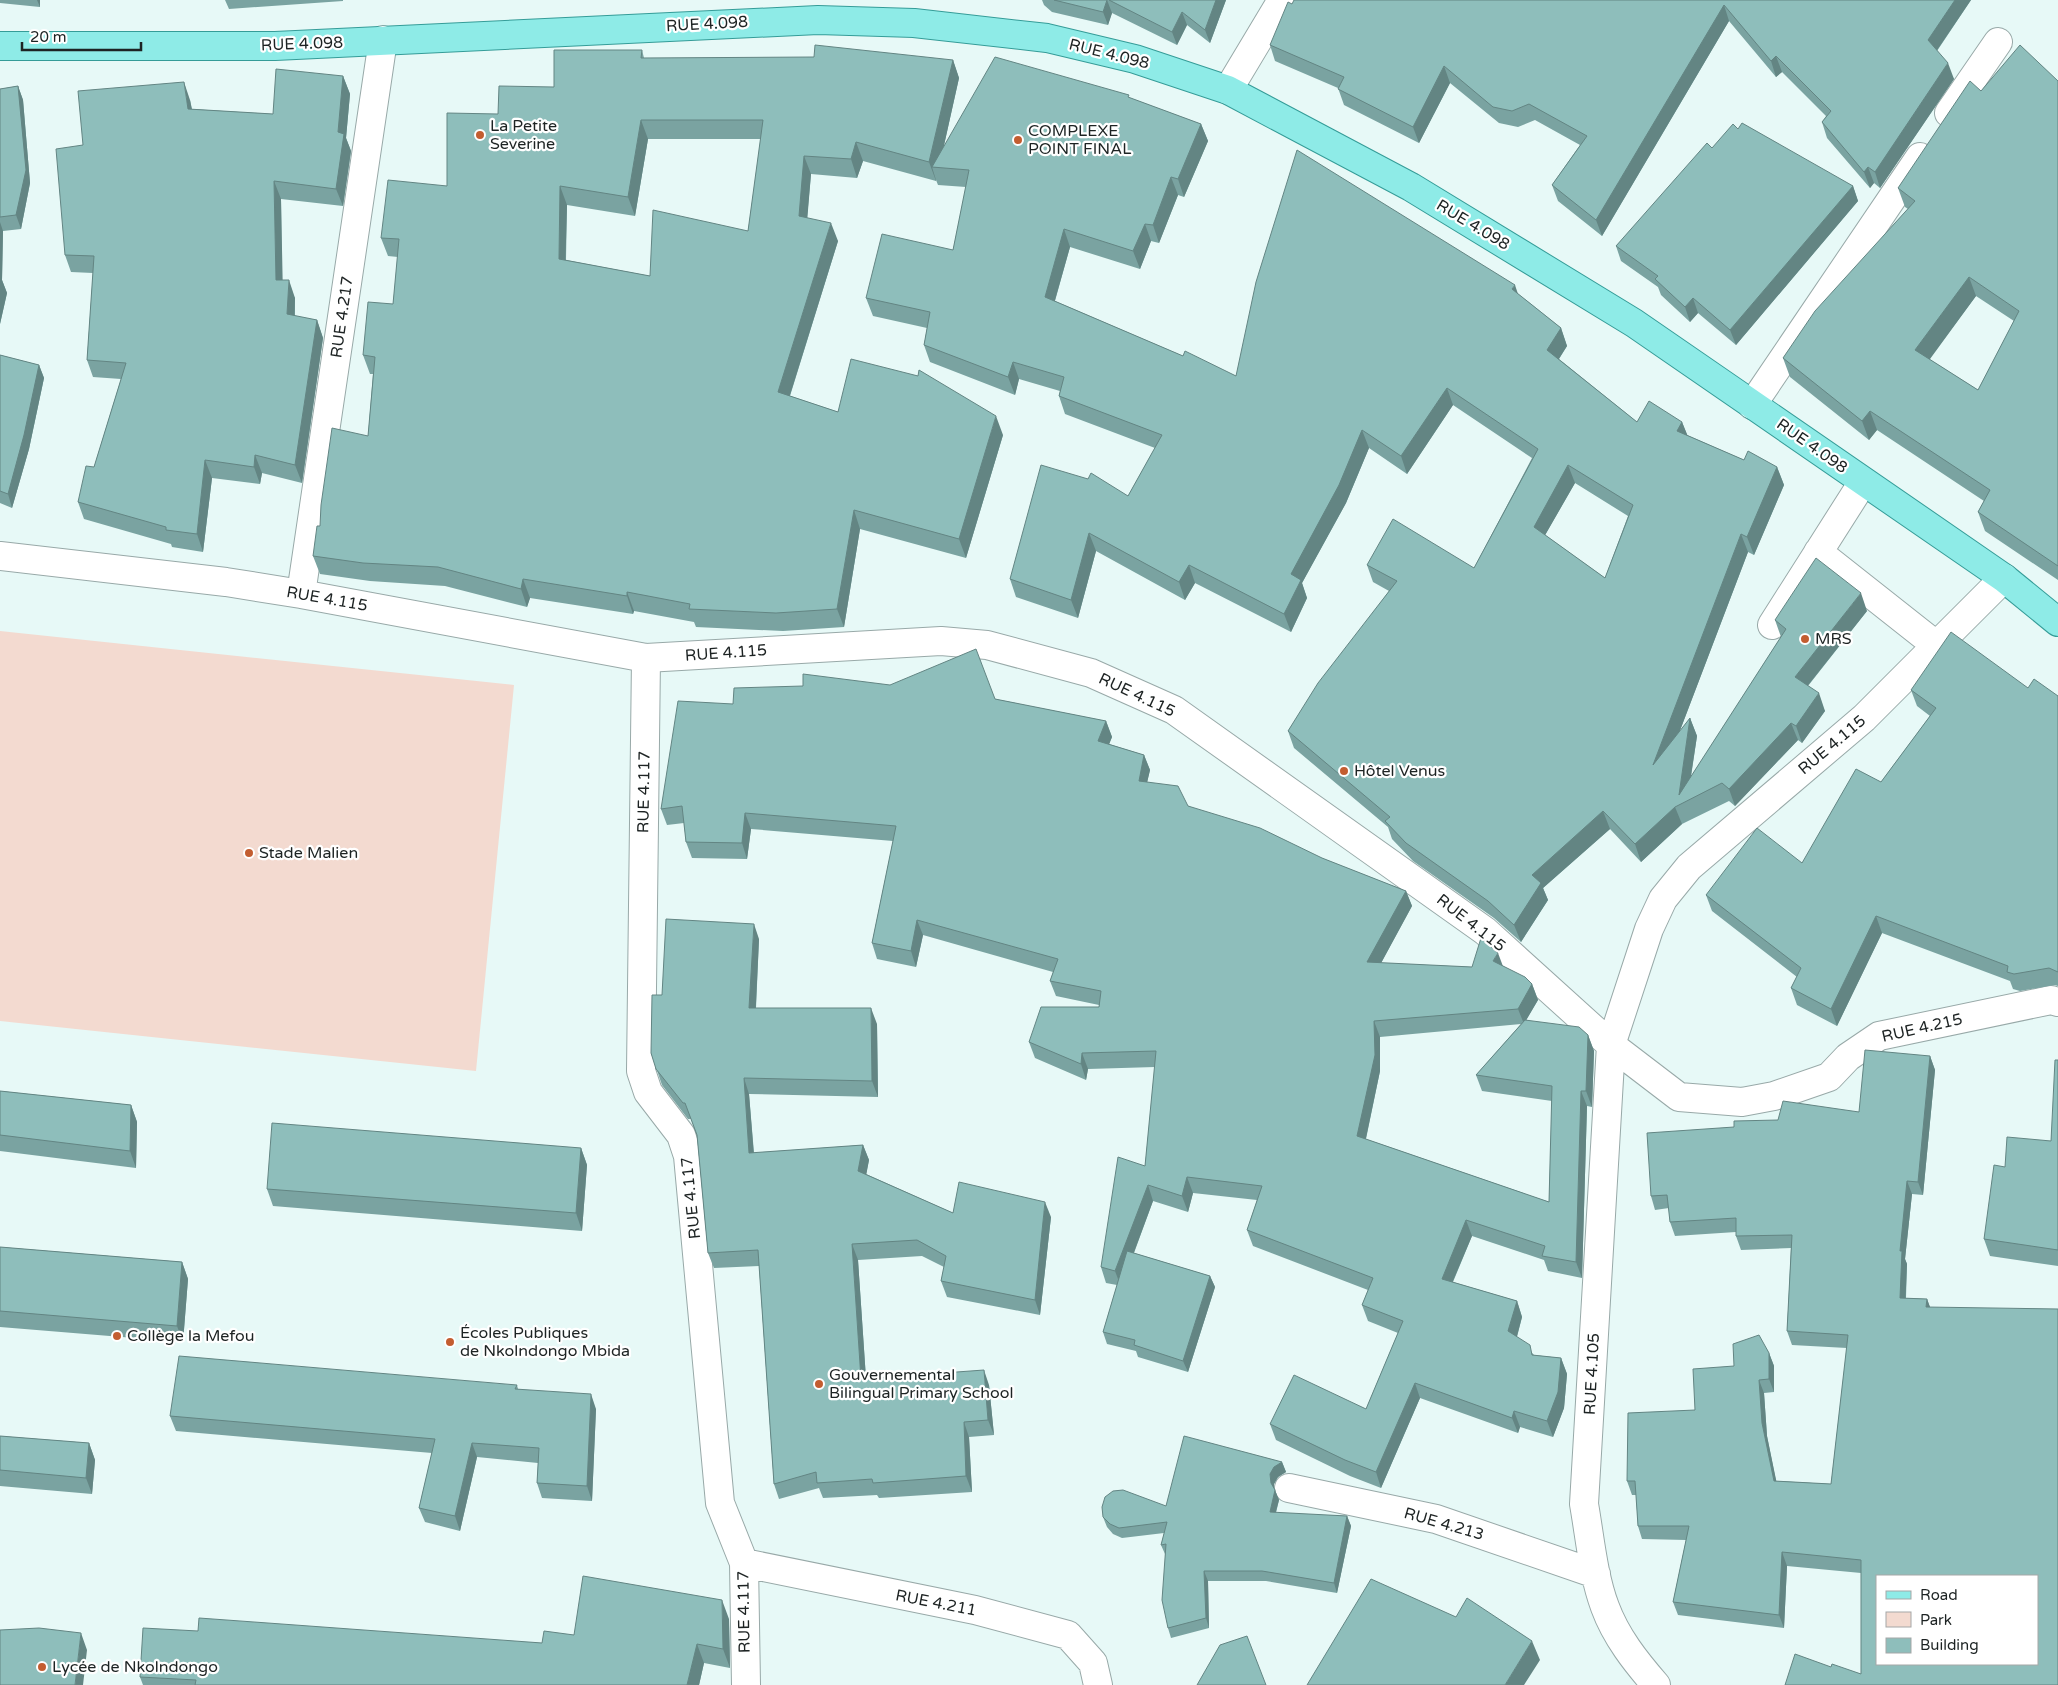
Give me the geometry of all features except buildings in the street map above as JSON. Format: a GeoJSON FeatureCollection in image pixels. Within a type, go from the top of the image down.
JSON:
{"type":"FeatureCollection","features":[{"type":"Feature","properties":{"kind":"main road","name":"RUE 4.098"},"geometry":{"type":"LineString","coordinates":[[0,46],[276,46],[730,22],[818,20],[914,23],[1047,38],[1135,59],[1228,90],[1411,187],[1634,323],[2004,578],[2058,622]]}},
{"type":"Feature","properties":{"kind":"street"},"geometry":{"type":"LineString","coordinates":[[1228,90],[1282,0]]}},
{"type":"Feature","properties":{"kind":"street","name":"RUE 4.217"},"geometry":{"type":"LineString","coordinates":[[301,594],[383,40]]}},
{"type":"Feature","properties":{"kind":"street"},"geometry":{"type":"LineString","coordinates":[[1752,404],[1998,42]]}},
{"type":"Feature","properties":{"kind":"street"},"geometry":{"type":"LineString","coordinates":[[1772,625],[1863,482]]}},
{"type":"Feature","properties":{"kind":"street"},"geometry":{"type":"LineString","coordinates":[[1818,552],[1937,646]]}},
{"type":"Feature","properties":{"kind":"street","name":"RUE 4.115"},"geometry":{"type":"LineString","coordinates":[[0,556],[226,582],[301,594],[646,658],[941,641],[988,645],[1091,673],[1174,710],[1469,919],[1485,931],[1611,1045],[1649,930],[1663,899],[1689,867],[1864,718],[2004,578]]}},
{"type":"Feature","properties":{"kind":"street","name":"RUE 4.117"},"geometry":{"type":"LineString","coordinates":[[646,658],[641,1071],[648,1092],[681,1135],[688,1156],[720,1503],[744,1563],[746,1685]]}},
{"type":"Feature","properties":{"kind":"street","name":"RUE 4.215"},"geometry":{"type":"LineString","coordinates":[[1611,1045],[1679,1097],[1742,1102],[1774,1096],[1829,1077],[1848,1057],[1879,1036],[2051,1000],[2058,1002]]}},
{"type":"Feature","properties":{"kind":"street","name":"RUE 4.105"},"geometry":{"type":"LineString","coordinates":[[1611,1045],[1584,1504],[1596,1574],[1605,1608],[1630,1655],[1656,1685]]}},
{"type":"Feature","properties":{"kind":"street","name":"RUE 4.213"},"geometry":{"type":"LineString","coordinates":[[1289,1488],[1436,1519],[1596,1574]]}},
{"type":"Feature","properties":{"kind":"street","name":"RUE 4.211"},"geometry":{"type":"LineString","coordinates":[[744,1563],[975,1610],[1068,1635],[1093,1663],[1098,1685]]}},
{"type":"Feature","properties":{"kind":"green space","name":"Stade Malien"},"geometry":{"type":"Polygon","coordinates":[[[0,631],[514,685],[476,1071],[0,1021],[0,631]]]}},
{"type":"Feature","properties":{"kind":"place","name":"La Petite Severine"},"geometry":{"type":"Point","coordinates":[480,135]}},
{"type":"Feature","properties":{"kind":"place","name":"COMPLEXE POINT FINAL"},"geometry":{"type":"Point","coordinates":[1018,140]}},
{"type":"Feature","properties":{"kind":"place","name":"MRS"},"geometry":{"type":"Point","coordinates":[1805,639]}},
{"type":"Feature","properties":{"kind":"place","name":"Hôtel Venus"},"geometry":{"type":"Point","coordinates":[1344,771]}},
{"type":"Feature","properties":{"kind":"place","name":"Stade Malien"},"geometry":{"type":"Point","coordinates":[249,853]}},
{"type":"Feature","properties":{"kind":"place","name":"Collège la Mefou"},"geometry":{"type":"Point","coordinates":[117,1336]}},
{"type":"Feature","properties":{"kind":"place","name":"Écoles Publiques de Nkolndongo Mbida"},"geometry":{"type":"Point","coordinates":[450,1342]}},
{"type":"Feature","properties":{"kind":"place","name":"Gouvernemental Bilingual Primary School"},"geometry":{"type":"Point","coordinates":[819,1384]}},
{"type":"Feature","properties":{"kind":"place","name":"Lycée de Nkolndongo"},"geometry":{"type":"Point","coordinates":[42,1667]}}]}
